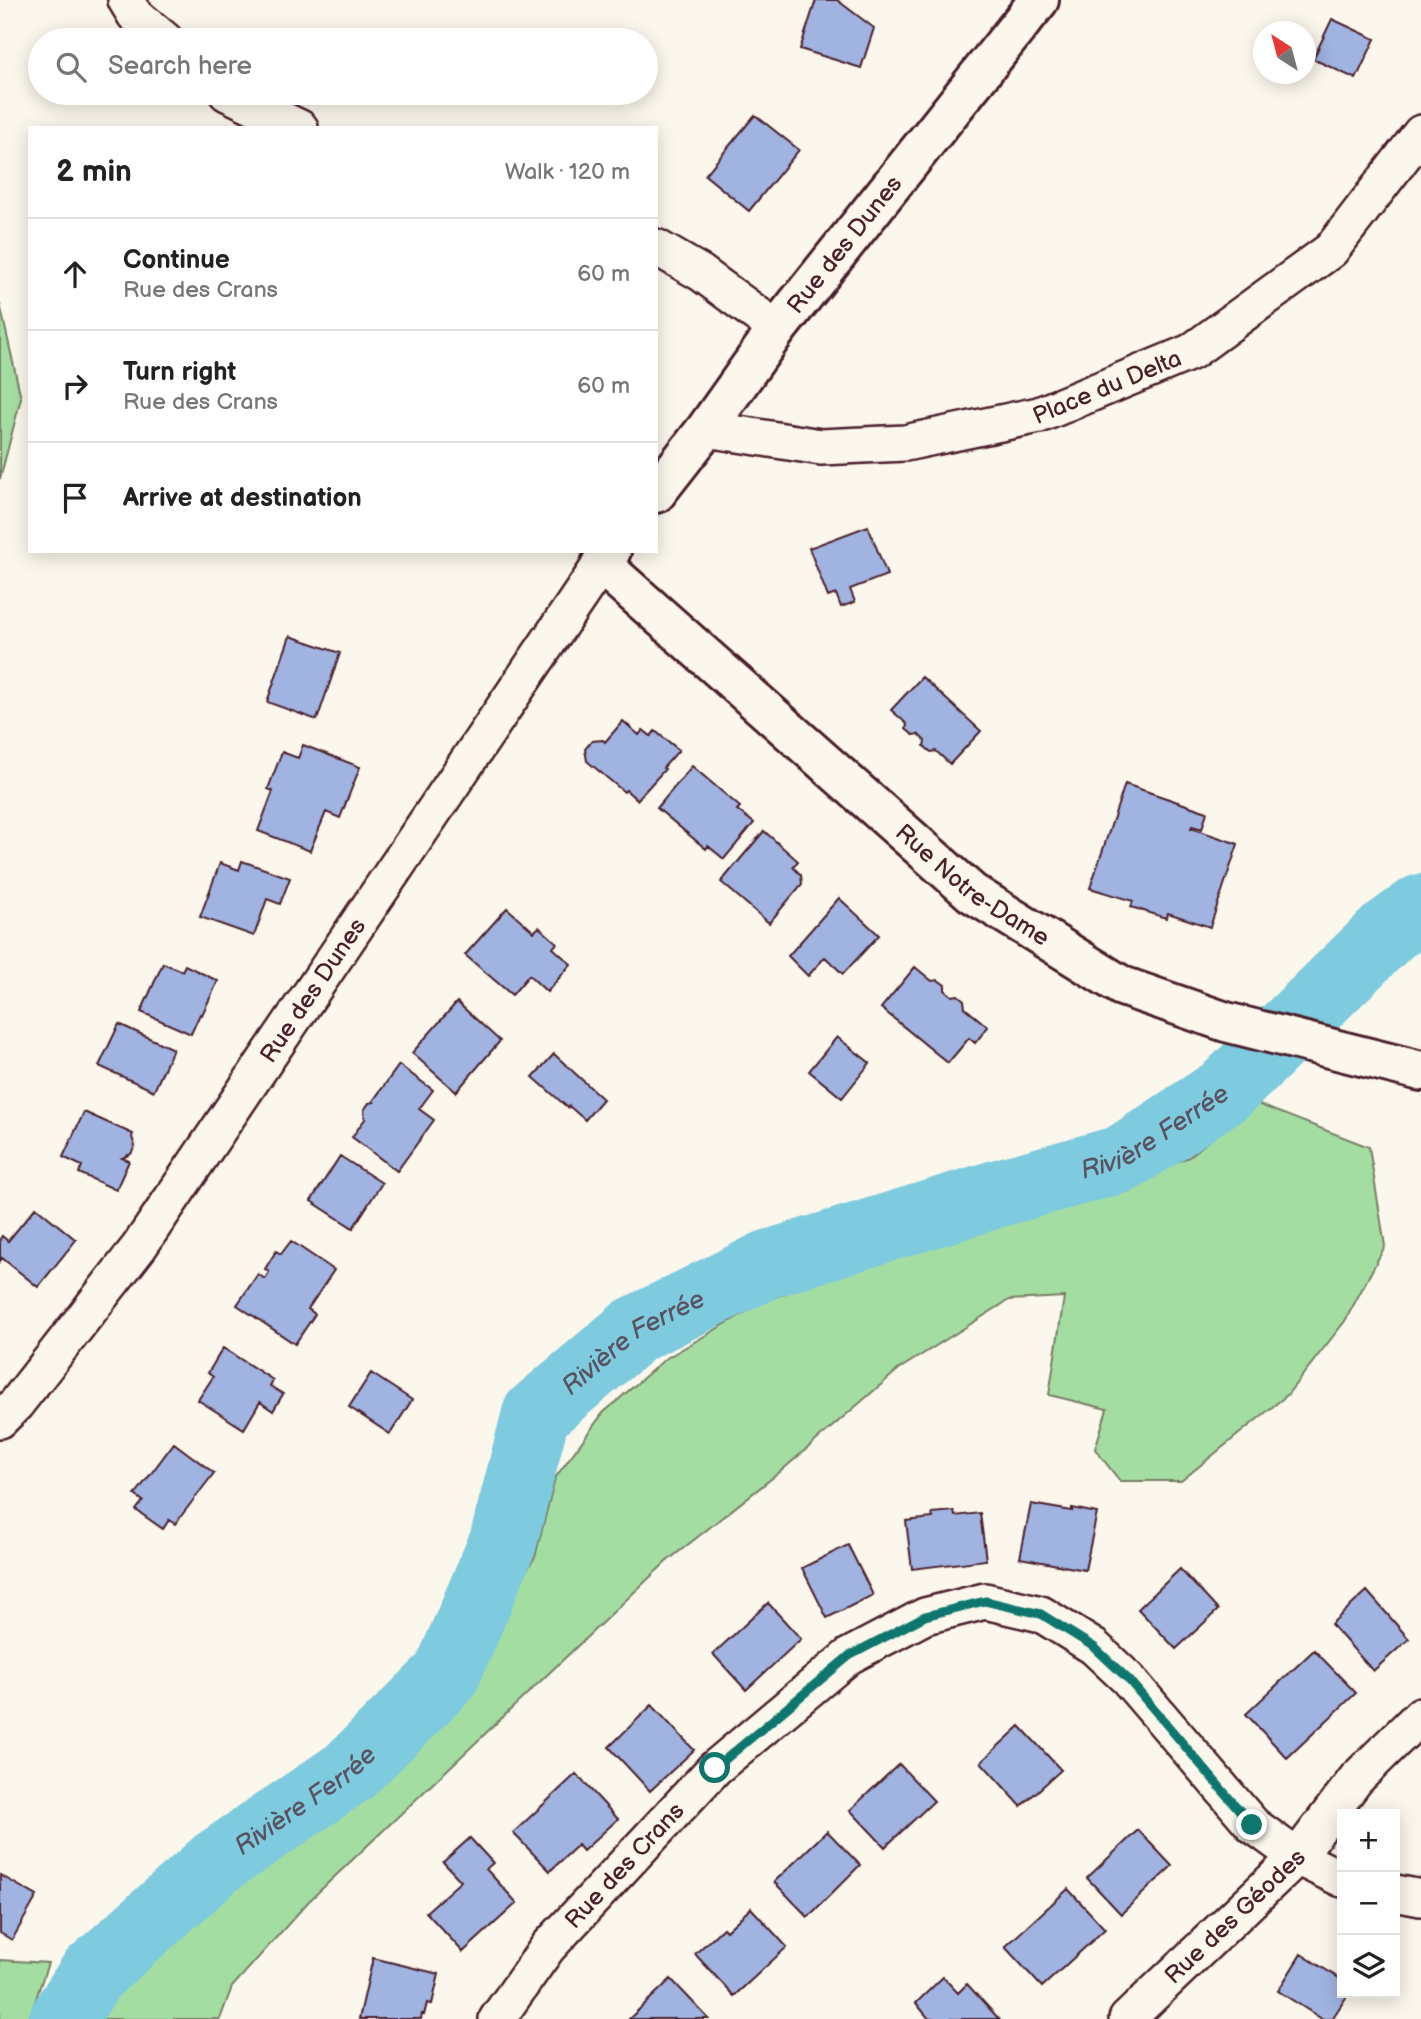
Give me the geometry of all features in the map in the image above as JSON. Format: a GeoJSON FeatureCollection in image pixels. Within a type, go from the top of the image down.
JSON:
{"type":"FeatureCollection","features":[{"type":"Feature","properties":{"kind":"street"},"geometry":{"type":"LineString","coordinates":[[127,0],[135,15],[150,28]]}},
{"type":"Feature","properties":{"kind":"street","name":"Rue des Dunes"},"geometry":{"type":"LineString","coordinates":[[658,490],[706,429],[777,329],[1039,0]]}},
{"type":"Feature","properties":{"kind":"street"},"geometry":{"type":"LineString","coordinates":[[252,105],[296,126]]}},
{"type":"Feature","properties":{"kind":"street","name":"Place du Delta"},"geometry":{"type":"LineString","coordinates":[[706,429],[821,447],[905,443],[1039,415],[1166,363],[1191,352],[1331,250],[1421,133]]}},
{"type":"Feature","properties":{"kind":"street"},"geometry":{"type":"LineString","coordinates":[[658,248],[701,274],[777,329]]}},
{"type":"Feature","properties":{"kind":"street","name":"Rue des Dunes"},"geometry":{"type":"LineString","coordinates":[[0,1420],[16,1404],[139,1247],[606,558]]}},
{"type":"Feature","properties":{"kind":"street","name":"Rue Notre-Dame"},"geometry":{"type":"LineString","coordinates":[[606,558],[972,893],[1122,986],[1226,1022],[1421,1071]]}},
{"type":"Feature","properties":{"kind":"street","name":"Rue des Crans"},"geometry":{"type":"LineString","coordinates":[[497,2019],[548,1947],[715,1768],[849,1656],[925,1616],[985,1601],[1041,1614],[1094,1647],[1128,1679],[1252,1825],[1297,1857],[1337,1877]]}},
{"type":"Feature","properties":{"kind":"street","name":"Rue des Géodes"},"geometry":{"type":"LineString","coordinates":[[1127,2019],[1297,1857],[1356,1779],[1421,1715]]}},
{"type":"Feature","properties":{"kind":"street"},"geometry":{"type":"LineString","coordinates":[[1400,1894],[1421,1898]]}},
{"type":"Feature","properties":{"kind":"green space"},"geometry":{"type":"Polygon","coordinates":[[[0,304],[21,398],[0,479],[0,304]]]}},
{"type":"Feature","properties":{"kind":"green space"},"geometry":{"type":"Polygon","coordinates":[[[1255,1103],[1369,1147],[1385,1246],[1345,1321],[1287,1395],[1181,1481],[1120,1481],[1095,1449],[1107,1409],[1049,1395],[1064,1297],[1009,1300],[899,1369],[781,1471],[666,1562],[308,1902],[232,1987],[220,2019],[95,2019],[202,1903],[312,1821],[426,1724],[535,1557],[555,1478],[603,1413],[665,1359],[765,1301],[948,1230],[1105,1190],[1189,1157],[1255,1103]]]}},
{"type":"Feature","properties":{"kind":"green space"},"geometry":{"type":"Polygon","coordinates":[[[0,1960],[48,1963],[29,2019],[0,2019],[0,1960]]]}},
{"type":"Feature","properties":{"kind":"building"},"geometry":{"type":"Polygon","coordinates":[[[816,0],[837,0],[874,28],[861,68],[800,49],[816,0]]]}},
{"type":"Feature","properties":{"kind":"building"},"geometry":{"type":"Polygon","coordinates":[[[1332,19],[1375,39],[1356,79],[1316,60],[1316,53],[1332,19]]]}},
{"type":"Feature","properties":{"kind":"building"},"geometry":{"type":"Polygon","coordinates":[[[755,115],[799,150],[749,211],[705,175],[755,115]]]}},
{"type":"Feature","properties":{"kind":"building"},"geometry":{"type":"Polygon","coordinates":[[[868,526],[887,575],[850,589],[855,602],[841,607],[836,594],[828,597],[809,548],[868,526]]]}},
{"type":"Feature","properties":{"kind":"building"},"geometry":{"type":"Polygon","coordinates":[[[290,636],[340,653],[317,720],[267,702],[290,636]]]}},
{"type":"Feature","properties":{"kind":"building"},"geometry":{"type":"Polygon","coordinates":[[[922,677],[981,731],[950,764],[936,751],[931,752],[924,746],[925,741],[918,734],[913,735],[906,729],[907,724],[891,710],[922,677]]]}},
{"type":"Feature","properties":{"kind":"building"},"geometry":{"type":"Polygon","coordinates":[[[623,721],[639,735],[643,730],[651,736],[655,731],[679,750],[637,800],[587,761],[585,749],[592,741],[605,742],[623,721]]]}},
{"type":"Feature","properties":{"kind":"building"},"geometry":{"type":"Polygon","coordinates":[[[303,745],[360,767],[340,818],[326,812],[310,851],[258,831],[273,791],[268,789],[282,752],[298,758],[303,745]]]}},
{"type":"Feature","properties":{"kind":"building"},"geometry":{"type":"Polygon","coordinates":[[[692,766],[740,807],[737,810],[754,823],[724,859],[708,846],[706,849],[657,808],[692,766]]]}},
{"type":"Feature","properties":{"kind":"building"},"geometry":{"type":"Polygon","coordinates":[[[1125,784],[1207,812],[1202,829],[1191,828],[1238,844],[1210,927],[1168,913],[1166,918],[1131,907],[1133,901],[1090,888],[1125,784]]]}},
{"type":"Feature","properties":{"kind":"building"},"geometry":{"type":"Polygon","coordinates":[[[764,831],[798,861],[793,867],[801,875],[802,884],[769,923],[721,882],[764,831]]]}},
{"type":"Feature","properties":{"kind":"building"},"geometry":{"type":"Polygon","coordinates":[[[242,861],[290,878],[280,904],[267,899],[254,936],[200,917],[220,863],[239,870],[242,861]]]}},
{"type":"Feature","properties":{"kind":"building"},"geometry":{"type":"Polygon","coordinates":[[[839,898],[879,935],[843,974],[825,957],[808,976],[788,956],[839,898]]]}},
{"type":"Feature","properties":{"kind":"building"},"geometry":{"type":"Polygon","coordinates":[[[507,908],[534,932],[539,927],[557,943],[553,948],[571,964],[547,992],[529,975],[512,995],[465,955],[507,908]]]}},
{"type":"Feature","properties":{"kind":"building"},"geometry":{"type":"Polygon","coordinates":[[[163,963],[182,971],[185,965],[218,981],[191,1034],[141,1012],[163,963]]]}},
{"type":"Feature","properties":{"kind":"building"},"geometry":{"type":"Polygon","coordinates":[[[915,967],[932,981],[938,980],[945,985],[945,990],[952,996],[958,995],[964,1000],[965,1008],[988,1027],[975,1043],[969,1038],[948,1063],[881,1008],[915,967]]]}},
{"type":"Feature","properties":{"kind":"building"},"geometry":{"type":"Polygon","coordinates":[[[457,1002],[500,1041],[456,1092],[412,1053],[457,1002]]]}},
{"type":"Feature","properties":{"kind":"building"},"geometry":{"type":"Polygon","coordinates":[[[119,1024],[173,1049],[154,1091],[99,1066],[119,1024]]]}},
{"type":"Feature","properties":{"kind":"building"},"geometry":{"type":"Polygon","coordinates":[[[837,1037],[870,1063],[842,1098],[809,1071],[837,1037]]]}},
{"type":"Feature","properties":{"kind":"building"},"geometry":{"type":"Polygon","coordinates":[[[554,1054],[603,1099],[585,1120],[533,1077],[554,1054]]]}},
{"type":"Feature","properties":{"kind":"building"},"geometry":{"type":"Polygon","coordinates":[[[399,1065],[433,1090],[419,1109],[434,1120],[397,1171],[352,1137],[365,1119],[364,1110],[369,1103],[374,1102],[399,1065]]]}},
{"type":"Feature","properties":{"kind":"building"},"geometry":{"type":"Polygon","coordinates":[[[84,1112],[133,1134],[135,1146],[131,1154],[122,1158],[129,1161],[116,1190],[79,1173],[82,1166],[63,1157],[84,1112]]]}},
{"type":"Feature","properties":{"kind":"building"},"geometry":{"type":"Polygon","coordinates":[[[340,1156],[382,1183],[353,1228],[311,1201],[340,1156]]]}},
{"type":"Feature","properties":{"kind":"building"},"geometry":{"type":"Polygon","coordinates":[[[36,1207],[76,1240],[38,1287],[2,1258],[0,1261],[2,1236],[8,1241],[36,1207]]]}},
{"type":"Feature","properties":{"kind":"building"},"geometry":{"type":"Polygon","coordinates":[[[291,1241],[334,1270],[308,1309],[315,1314],[295,1344],[237,1305],[258,1274],[265,1279],[269,1272],[265,1269],[276,1251],[281,1254],[291,1241]]]}},
{"type":"Feature","properties":{"kind":"building"},"geometry":{"type":"Polygon","coordinates":[[[223,1348],[273,1380],[270,1386],[283,1394],[273,1411],[260,1402],[244,1429],[198,1400],[213,1377],[208,1373],[223,1348]]]}},
{"type":"Feature","properties":{"kind":"building"},"geometry":{"type":"Polygon","coordinates":[[[371,1373],[412,1400],[390,1434],[349,1407],[371,1373]]]}},
{"type":"Feature","properties":{"kind":"building"},"geometry":{"type":"Polygon","coordinates":[[[174,1443],[214,1473],[175,1524],[169,1520],[163,1529],[136,1510],[143,1501],[135,1495],[174,1443]]]}},
{"type":"Feature","properties":{"kind":"building"},"geometry":{"type":"Polygon","coordinates":[[[1031,1504],[1097,1513],[1085,1570],[1020,1558],[1031,1504]]]}},
{"type":"Feature","properties":{"kind":"building"},"geometry":{"type":"Polygon","coordinates":[[[954,1511],[955,1516],[980,1513],[986,1560],[912,1569],[906,1521],[933,1518],[932,1513],[954,1511]]]}},
{"type":"Feature","properties":{"kind":"building"},"geometry":{"type":"Polygon","coordinates":[[[848,1545],[873,1595],[827,1618],[802,1568],[848,1545]]]}},
{"type":"Feature","properties":{"kind":"building"},"geometry":{"type":"Polygon","coordinates":[[[1180,1569],[1218,1610],[1176,1649],[1138,1609],[1180,1569]]]}},
{"type":"Feature","properties":{"kind":"building"},"geometry":{"type":"Polygon","coordinates":[[[1367,1591],[1409,1639],[1373,1671],[1331,1624],[1367,1591]]]}},
{"type":"Feature","properties":{"kind":"building"},"geometry":{"type":"Polygon","coordinates":[[[768,1603],[801,1639],[746,1690],[713,1654],[768,1603]]]}},
{"type":"Feature","properties":{"kind":"building"},"geometry":{"type":"Polygon","coordinates":[[[1314,1650],[1356,1693],[1287,1758],[1246,1714],[1314,1650]]]}},
{"type":"Feature","properties":{"kind":"building"},"geometry":{"type":"Polygon","coordinates":[[[652,1705],[694,1750],[650,1791],[609,1747],[652,1705]]]}},
{"type":"Feature","properties":{"kind":"building"},"geometry":{"type":"Polygon","coordinates":[[[1020,1726],[1061,1770],[1021,1806],[981,1762],[1020,1726]]]}},
{"type":"Feature","properties":{"kind":"building"},"geometry":{"type":"Polygon","coordinates":[[[899,1764],[934,1801],[885,1847],[850,1810],[899,1764]]]}},
{"type":"Feature","properties":{"kind":"building"},"geometry":{"type":"Polygon","coordinates":[[[576,1774],[618,1819],[583,1851],[578,1845],[550,1871],[513,1833],[576,1774]]]}},
{"type":"Feature","properties":{"kind":"building"},"geometry":{"type":"Polygon","coordinates":[[[1138,1830],[1172,1866],[1121,1914],[1087,1878],[1138,1830]]]}},
{"type":"Feature","properties":{"kind":"building"},"geometry":{"type":"Polygon","coordinates":[[[827,1831],[860,1865],[808,1917],[774,1882],[827,1831]]]}},
{"type":"Feature","properties":{"kind":"building"},"geometry":{"type":"Polygon","coordinates":[[[470,1838],[493,1863],[486,1869],[517,1903],[463,1952],[426,1912],[461,1881],[443,1862],[470,1838]]]}},
{"type":"Feature","properties":{"kind":"building"},"geometry":{"type":"Polygon","coordinates":[[[0,1875],[37,1896],[12,1940],[0,1933],[0,1875]]]}},
{"type":"Feature","properties":{"kind":"building"},"geometry":{"type":"Polygon","coordinates":[[[1068,1889],[1105,1929],[1042,1987],[1005,1947],[1068,1889]]]}},
{"type":"Feature","properties":{"kind":"building"},"geometry":{"type":"Polygon","coordinates":[[[751,1908],[787,1947],[734,1996],[695,1954],[723,1928],[726,1931],[751,1908]]]}},
{"type":"Feature","properties":{"kind":"building"},"geometry":{"type":"Polygon","coordinates":[[[1301,1954],[1337,1977],[1337,1998],[1346,1998],[1332,2019],[1322,2019],[1278,1991],[1301,1954]]]}},
{"type":"Feature","properties":{"kind":"building"},"geometry":{"type":"Polygon","coordinates":[[[373,1958],[439,1974],[432,2004],[427,2003],[421,2019],[359,2019],[373,1958]]]}},
{"type":"Feature","properties":{"kind":"building"},"geometry":{"type":"Polygon","coordinates":[[[943,1977],[958,1993],[967,1984],[999,2019],[929,2019],[916,2003],[943,1977]]]}},
{"type":"Feature","properties":{"kind":"building"},"geometry":{"type":"Polygon","coordinates":[[[671,1979],[709,2019],[629,2019],[671,1979]]]}},
{"type":"Feature","properties":{"kind":"waterway","name":"Rivière Ferrée"},"geometry":{"type":"LineString","coordinates":[[63,2019],[92,1974],[216,1863],[349,1772],[446,1676],[503,1542],[536,1414],[635,1330],[768,1264],[1006,1191],[1122,1159],[1226,1090],[1389,931],[1421,908]]}},
{"type":"Feature","properties":{"kind":"route"},"geometry":{"type":"LineString","coordinates":[[715,1768],[849,1656],[925,1616],[985,1601],[1041,1614],[1094,1647],[1128,1679],[1252,1825]]}}]}
